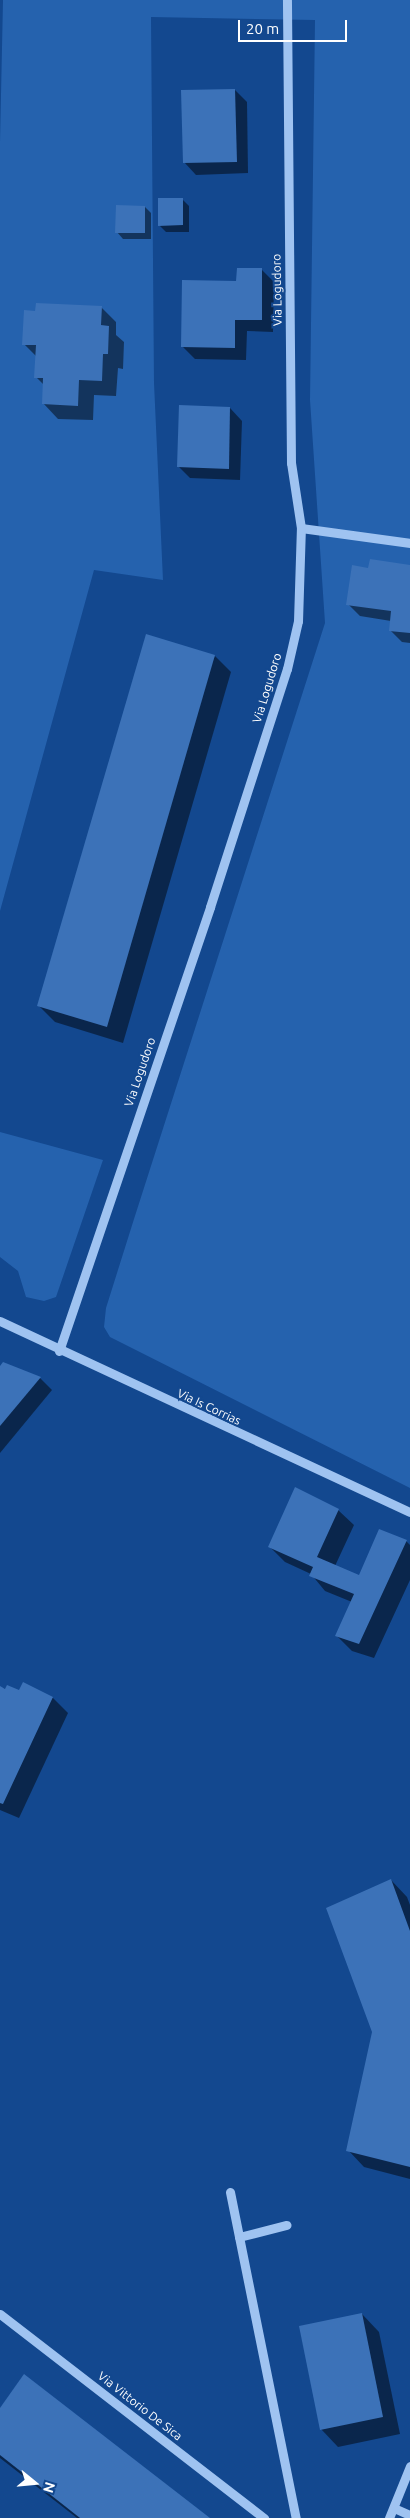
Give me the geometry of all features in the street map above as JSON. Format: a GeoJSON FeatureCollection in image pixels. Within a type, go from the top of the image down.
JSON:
{"type":"FeatureCollection","features":[{"type":"Feature","properties":{"kind":"street","name":"Via Logudoro"},"geometry":{"type":"LineString","coordinates":[[59,1351],[287,669],[298,621],[302,528],[291,464],[287,0]]}},
{"type":"Feature","properties":{"kind":"street"},"geometry":{"type":"LineString","coordinates":[[302,528],[410,543]]}},
{"type":"Feature","properties":{"kind":"street","name":"Via Is Corrias"},"geometry":{"type":"LineString","coordinates":[[2,1325],[410,1512]]}},
{"type":"Feature","properties":{"kind":"street"},"geometry":{"type":"LineString","coordinates":[[230,2192],[296,2518]]}},
{"type":"Feature","properties":{"kind":"street"},"geometry":{"type":"LineString","coordinates":[[239,2237],[286,2225]]}},
{"type":"Feature","properties":{"kind":"street","name":"Via Vittorio De Sica"},"geometry":{"type":"LineString","coordinates":[[0,2314],[264,2518]]}},
{"type":"Feature","properties":{"kind":"street"},"geometry":{"type":"LineString","coordinates":[[389,2518],[410,2466]]}},
{"type":"Feature","properties":{"kind":"street"},"geometry":{"type":"LineString","coordinates":[[394,2508],[410,2515]]}},
{"type":"Feature","properties":{"kind":"shaded area"},"geometry":{"type":"Polygon","coordinates":[[[3,0],[410,0],[410,1488],[110,1337],[104,1327],[106,1308],[325,623],[310,400],[315,20],[151,17],[154,383],[163,580],[94,570],[0,911],[0,142],[3,0]]]}},
{"type":"Feature","properties":{"kind":"shaded area"},"geometry":{"type":"Polygon","coordinates":[[[0,1132],[103,1160],[56,1297],[44,1301],[26,1297],[18,1271],[0,1257],[0,1132]]]}},
{"type":"Feature","properties":{"kind":"building"},"geometry":{"type":"Polygon","coordinates":[[[235,89],[237,162],[183,163],[181,90],[235,89]]]}},
{"type":"Feature","properties":{"kind":"building"},"geometry":{"type":"Polygon","coordinates":[[[158,198],[183,198],[183,225],[158,226],[158,198]]]}},
{"type":"Feature","properties":{"kind":"building"},"geometry":{"type":"Polygon","coordinates":[[[116,205],[145,206],[145,233],[115,233],[116,205]]]}},
{"type":"Feature","properties":{"kind":"building"},"geometry":{"type":"Polygon","coordinates":[[[237,268],[262,268],[262,320],[235,320],[235,348],[181,347],[182,280],[236,281],[237,268]]]}},
{"type":"Feature","properties":{"kind":"building"},"geometry":{"type":"Polygon","coordinates":[[[36,303],[102,306],[101,325],[109,326],[108,354],[103,354],[102,381],[79,380],[78,406],[42,404],[43,378],[34,378],[36,345],[22,345],[24,310],[35,311],[36,303]]]}},
{"type":"Feature","properties":{"kind":"building"},"geometry":{"type":"Polygon","coordinates":[[[179,405],[230,407],[229,469],[177,467],[179,405]]]}},
{"type":"Feature","properties":{"kind":"building"},"geometry":{"type":"Polygon","coordinates":[[[370,559],[410,565],[410,633],[389,631],[391,611],[346,605],[352,565],[368,568],[370,559]]]}},
{"type":"Feature","properties":{"kind":"building"},"geometry":{"type":"Polygon","coordinates":[[[146,634],[215,655],[107,1027],[37,1006],[146,634]]]}},
{"type":"Feature","properties":{"kind":"building"},"geometry":{"type":"Polygon","coordinates":[[[3,1362],[41,1377],[0,1426],[0,1366],[3,1362]]]}},
{"type":"Feature","properties":{"kind":"building"},"geometry":{"type":"Polygon","coordinates":[[[295,1487],[339,1509],[317,1557],[359,1575],[379,1529],[407,1540],[359,1644],[335,1636],[354,1594],[309,1576],[313,1567],[268,1547],[295,1487]]]}},
{"type":"Feature","properties":{"kind":"building"},"geometry":{"type":"Polygon","coordinates":[[[23,1682],[53,1697],[3,1804],[0,1803],[0,1686],[5,1689],[7,1685],[19,1690],[23,1682]]]}},
{"type":"Feature","properties":{"kind":"building"},"geometry":{"type":"Polygon","coordinates":[[[391,1879],[410,1931],[410,2167],[346,2151],[372,2032],[326,1908],[391,1879]]]}},
{"type":"Feature","properties":{"kind":"building"},"geometry":{"type":"Polygon","coordinates":[[[362,2313],[383,2417],[320,2430],[299,2326],[362,2313]]]}},
{"type":"Feature","properties":{"kind":"building"},"geometry":{"type":"Polygon","coordinates":[[[24,2374],[210,2518],[80,2518],[0,2455],[0,2408],[24,2374]]]}}]}
